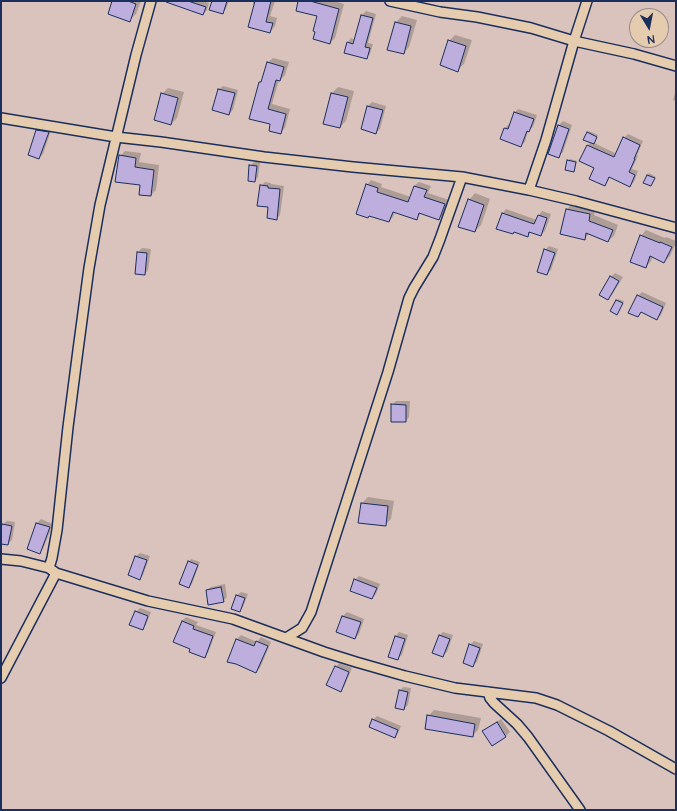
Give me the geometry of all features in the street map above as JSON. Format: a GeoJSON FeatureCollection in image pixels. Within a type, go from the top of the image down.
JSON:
{"type":"FeatureCollection","features":[{"type":"Feature","properties":{"kind":"street"},"geometry":{"type":"LineString","coordinates":[[1,678],[52,570],[52,558],[57,530],[68,427],[89,268],[100,205],[136,55],[151,1]]}},
{"type":"Feature","properties":{"kind":"street"},"geometry":{"type":"LineString","coordinates":[[390,1],[440,12],[477,17],[531,28],[574,41],[634,54],[676,66]]}},
{"type":"Feature","properties":{"kind":"street"},"geometry":{"type":"LineString","coordinates":[[529,190],[546,140],[587,1]]}},
{"type":"Feature","properties":{"kind":"street"},"geometry":{"type":"LineString","coordinates":[[1,118],[116,137],[264,157],[338,166],[462,177],[576,201],[676,228]]}},
{"type":"Feature","properties":{"kind":"street"},"geometry":{"type":"LineString","coordinates":[[286,638],[302,628],[311,612],[388,372],[409,298],[433,257],[462,177]]}},
{"type":"Feature","properties":{"kind":"street"},"geometry":{"type":"LineString","coordinates":[[1,558],[21,561],[52,570],[148,601],[233,619],[337,656],[405,676],[441,685],[536,698],[557,705],[609,731],[676,769]]}},
{"type":"Feature","properties":{"kind":"street"},"geometry":{"type":"LineString","coordinates":[[488,692],[494,703],[517,724],[528,737],[580,810]]}},
{"type":"Feature","properties":{"kind":"building"},"geometry":{"type":"Polygon","coordinates":[[[112,1],[128,1],[136,4],[130,22],[108,14],[112,1]]]}},
{"type":"Feature","properties":{"kind":"building"},"geometry":{"type":"Polygon","coordinates":[[[166,1],[188,1],[206,7],[203,15],[166,1]]]}},
{"type":"Feature","properties":{"kind":"building"},"geometry":{"type":"Polygon","coordinates":[[[212,1],[227,1],[223,14],[209,10],[212,1]]]}},
{"type":"Feature","properties":{"kind":"building"},"geometry":{"type":"Polygon","coordinates":[[[255,1],[271,1],[266,22],[273,23],[270,33],[248,27],[255,1]]]}},
{"type":"Feature","properties":{"kind":"building"},"geometry":{"type":"Polygon","coordinates":[[[298,1],[310,1],[339,9],[330,44],[313,39],[315,32],[313,31],[317,16],[296,11],[298,1]]]}},
{"type":"Feature","properties":{"kind":"building"},"geometry":{"type":"Polygon","coordinates":[[[361,15],[373,18],[365,47],[370,48],[367,59],[344,53],[347,42],[353,44],[361,15]]]}},
{"type":"Feature","properties":{"kind":"building"},"geometry":{"type":"Polygon","coordinates":[[[395,22],[411,26],[404,54],[387,50],[395,22]]]}},
{"type":"Feature","properties":{"kind":"building"},"geometry":{"type":"Polygon","coordinates":[[[448,40],[466,46],[458,72],[440,65],[448,40]]]}},
{"type":"Feature","properties":{"kind":"building"},"geometry":{"type":"Polygon","coordinates":[[[267,62],[284,67],[280,81],[276,80],[268,109],[286,114],[281,134],[269,131],[270,124],[249,119],[259,82],[261,82],[267,62]]]}},
{"type":"Feature","properties":{"kind":"building"},"geometry":{"type":"Polygon","coordinates":[[[218,89],[235,93],[229,115],[212,110],[218,89]]]}},
{"type":"Feature","properties":{"kind":"building"},"geometry":{"type":"Polygon","coordinates":[[[161,93],[178,98],[171,125],[154,120],[161,93]]]}},
{"type":"Feature","properties":{"kind":"building"},"geometry":{"type":"Polygon","coordinates":[[[331,93],[348,97],[340,128],[323,124],[331,93]]]}},
{"type":"Feature","properties":{"kind":"building"},"geometry":{"type":"Polygon","coordinates":[[[367,106],[383,110],[376,134],[361,129],[367,106]]]}},
{"type":"Feature","properties":{"kind":"building"},"geometry":{"type":"Polygon","coordinates":[[[514,112],[534,119],[529,132],[527,131],[521,147],[500,139],[504,128],[508,129],[514,112]]]}},
{"type":"Feature","properties":{"kind":"building"},"geometry":{"type":"Polygon","coordinates":[[[558,125],[569,129],[559,158],[548,154],[558,125]]]}},
{"type":"Feature","properties":{"kind":"building"},"geometry":{"type":"Polygon","coordinates":[[[36,130],[49,132],[39,159],[28,155],[36,130]]]}},
{"type":"Feature","properties":{"kind":"building"},"geometry":{"type":"Polygon","coordinates":[[[587,132],[597,137],[594,144],[583,140],[587,132]]]}},
{"type":"Feature","properties":{"kind":"building"},"geometry":{"type":"Polygon","coordinates":[[[623,137],[640,145],[629,172],[635,175],[630,187],[609,177],[605,186],[589,179],[594,168],[579,161],[587,145],[614,157],[623,137]]]}},
{"type":"Feature","properties":{"kind":"building"},"geometry":{"type":"Polygon","coordinates":[[[119,155],[136,158],[135,167],[154,170],[151,196],[139,195],[140,185],[115,182],[119,155]]]}},
{"type":"Feature","properties":{"kind":"building"},"geometry":{"type":"Polygon","coordinates":[[[567,160],[576,162],[574,172],[565,170],[567,160]]]}},
{"type":"Feature","properties":{"kind":"building"},"geometry":{"type":"Polygon","coordinates":[[[249,165],[257,166],[255,182],[248,181],[249,165]]]}},
{"type":"Feature","properties":{"kind":"building"},"geometry":{"type":"Polygon","coordinates":[[[647,175],[655,178],[651,186],[643,183],[647,175]]]}},
{"type":"Feature","properties":{"kind":"building"},"geometry":{"type":"Polygon","coordinates":[[[366,184],[378,188],[377,192],[408,202],[414,186],[427,190],[424,197],[445,204],[439,220],[419,213],[417,220],[393,212],[389,222],[369,216],[368,218],[356,214],[366,184]]]}},
{"type":"Feature","properties":{"kind":"building"},"geometry":{"type":"Polygon","coordinates":[[[260,185],[268,186],[268,188],[280,189],[277,220],[267,218],[268,207],[257,206],[260,185]]]}},
{"type":"Feature","properties":{"kind":"building"},"geometry":{"type":"Polygon","coordinates":[[[468,199],[484,205],[475,232],[458,227],[468,199]]]}},
{"type":"Feature","properties":{"kind":"building"},"geometry":{"type":"Polygon","coordinates":[[[566,209],[590,214],[589,221],[613,230],[608,242],[586,233],[585,240],[560,234],[566,209]]]}},
{"type":"Feature","properties":{"kind":"building"},"geometry":{"type":"Polygon","coordinates":[[[502,213],[534,224],[538,215],[547,218],[541,236],[529,232],[528,237],[514,232],[513,234],[496,229],[502,213]]]}},
{"type":"Feature","properties":{"kind":"building"},"geometry":{"type":"Polygon","coordinates":[[[640,235],[672,247],[664,263],[650,256],[646,268],[630,262],[640,235]]]}},
{"type":"Feature","properties":{"kind":"building"},"geometry":{"type":"Polygon","coordinates":[[[544,249],[555,253],[547,275],[537,272],[544,249]]]}},
{"type":"Feature","properties":{"kind":"building"},"geometry":{"type":"Polygon","coordinates":[[[137,252],[147,253],[145,275],[135,274],[137,252]]]}},
{"type":"Feature","properties":{"kind":"building"},"geometry":{"type":"Polygon","coordinates":[[[610,276],[619,281],[608,300],[599,295],[610,276]]]}},
{"type":"Feature","properties":{"kind":"building"},"geometry":{"type":"Polygon","coordinates":[[[637,295],[663,307],[657,320],[641,312],[638,317],[628,313],[637,295]]]}},
{"type":"Feature","properties":{"kind":"building"},"geometry":{"type":"Polygon","coordinates":[[[616,300],[623,303],[617,315],[610,311],[616,300]]]}},
{"type":"Feature","properties":{"kind":"building"},"geometry":{"type":"Polygon","coordinates":[[[391,404],[406,405],[406,422],[391,422],[391,404]]]}},
{"type":"Feature","properties":{"kind":"building"},"geometry":{"type":"Polygon","coordinates":[[[361,503],[388,506],[386,526],[358,523],[361,503]]]}},
{"type":"Feature","properties":{"kind":"building"},"geometry":{"type":"Polygon","coordinates":[[[36,523],[50,527],[40,554],[27,549],[36,523]]]}},
{"type":"Feature","properties":{"kind":"building"},"geometry":{"type":"Polygon","coordinates":[[[2,524],[12,526],[8,545],[1,544],[2,524]]]}},
{"type":"Feature","properties":{"kind":"building"},"geometry":{"type":"Polygon","coordinates":[[[135,556],[147,560],[140,580],[128,575],[135,556]]]}},
{"type":"Feature","properties":{"kind":"building"},"geometry":{"type":"Polygon","coordinates":[[[188,561],[198,565],[189,588],[179,584],[188,561]]]}},
{"type":"Feature","properties":{"kind":"building"},"geometry":{"type":"Polygon","coordinates":[[[354,579],[377,588],[372,599],[350,591],[354,579]]]}},
{"type":"Feature","properties":{"kind":"building"},"geometry":{"type":"Polygon","coordinates":[[[221,587],[224,602],[208,605],[206,590],[221,587]]]}},
{"type":"Feature","properties":{"kind":"building"},"geometry":{"type":"Polygon","coordinates":[[[236,595],[245,598],[240,612],[231,609],[236,595]]]}},
{"type":"Feature","properties":{"kind":"building"},"geometry":{"type":"Polygon","coordinates":[[[135,611],[148,616],[143,630],[129,625],[135,611]]]}},
{"type":"Feature","properties":{"kind":"building"},"geometry":{"type":"Polygon","coordinates":[[[342,616],[361,622],[355,639],[336,632],[342,616]]]}},
{"type":"Feature","properties":{"kind":"building"},"geometry":{"type":"Polygon","coordinates":[[[182,621],[194,626],[193,629],[213,636],[205,658],[189,652],[190,649],[173,642],[182,621]]]}},
{"type":"Feature","properties":{"kind":"building"},"geometry":{"type":"Polygon","coordinates":[[[439,635],[450,639],[443,657],[432,653],[439,635]]]}},
{"type":"Feature","properties":{"kind":"building"},"geometry":{"type":"Polygon","coordinates":[[[395,636],[405,639],[398,660],[388,657],[395,636]]]}},
{"type":"Feature","properties":{"kind":"building"},"geometry":{"type":"Polygon","coordinates":[[[236,639],[254,646],[256,641],[268,646],[256,673],[236,664],[227,662],[236,639]]]}},
{"type":"Feature","properties":{"kind":"building"},"geometry":{"type":"Polygon","coordinates":[[[469,644],[480,648],[473,667],[463,663],[469,644]]]}},
{"type":"Feature","properties":{"kind":"building"},"geometry":{"type":"Polygon","coordinates":[[[335,666],[349,672],[341,692],[326,685],[335,666]]]}},
{"type":"Feature","properties":{"kind":"building"},"geometry":{"type":"Polygon","coordinates":[[[399,690],[408,692],[404,710],[395,708],[399,690]]]}},
{"type":"Feature","properties":{"kind":"building"},"geometry":{"type":"Polygon","coordinates":[[[427,715],[475,724],[473,737],[425,729],[427,715]]]}},
{"type":"Feature","properties":{"kind":"building"},"geometry":{"type":"Polygon","coordinates":[[[372,719],[398,730],[395,738],[369,727],[372,719]]]}},
{"type":"Feature","properties":{"kind":"building"},"geometry":{"type":"Polygon","coordinates":[[[497,722],[506,737],[492,746],[482,731],[497,722]]]}}]}
